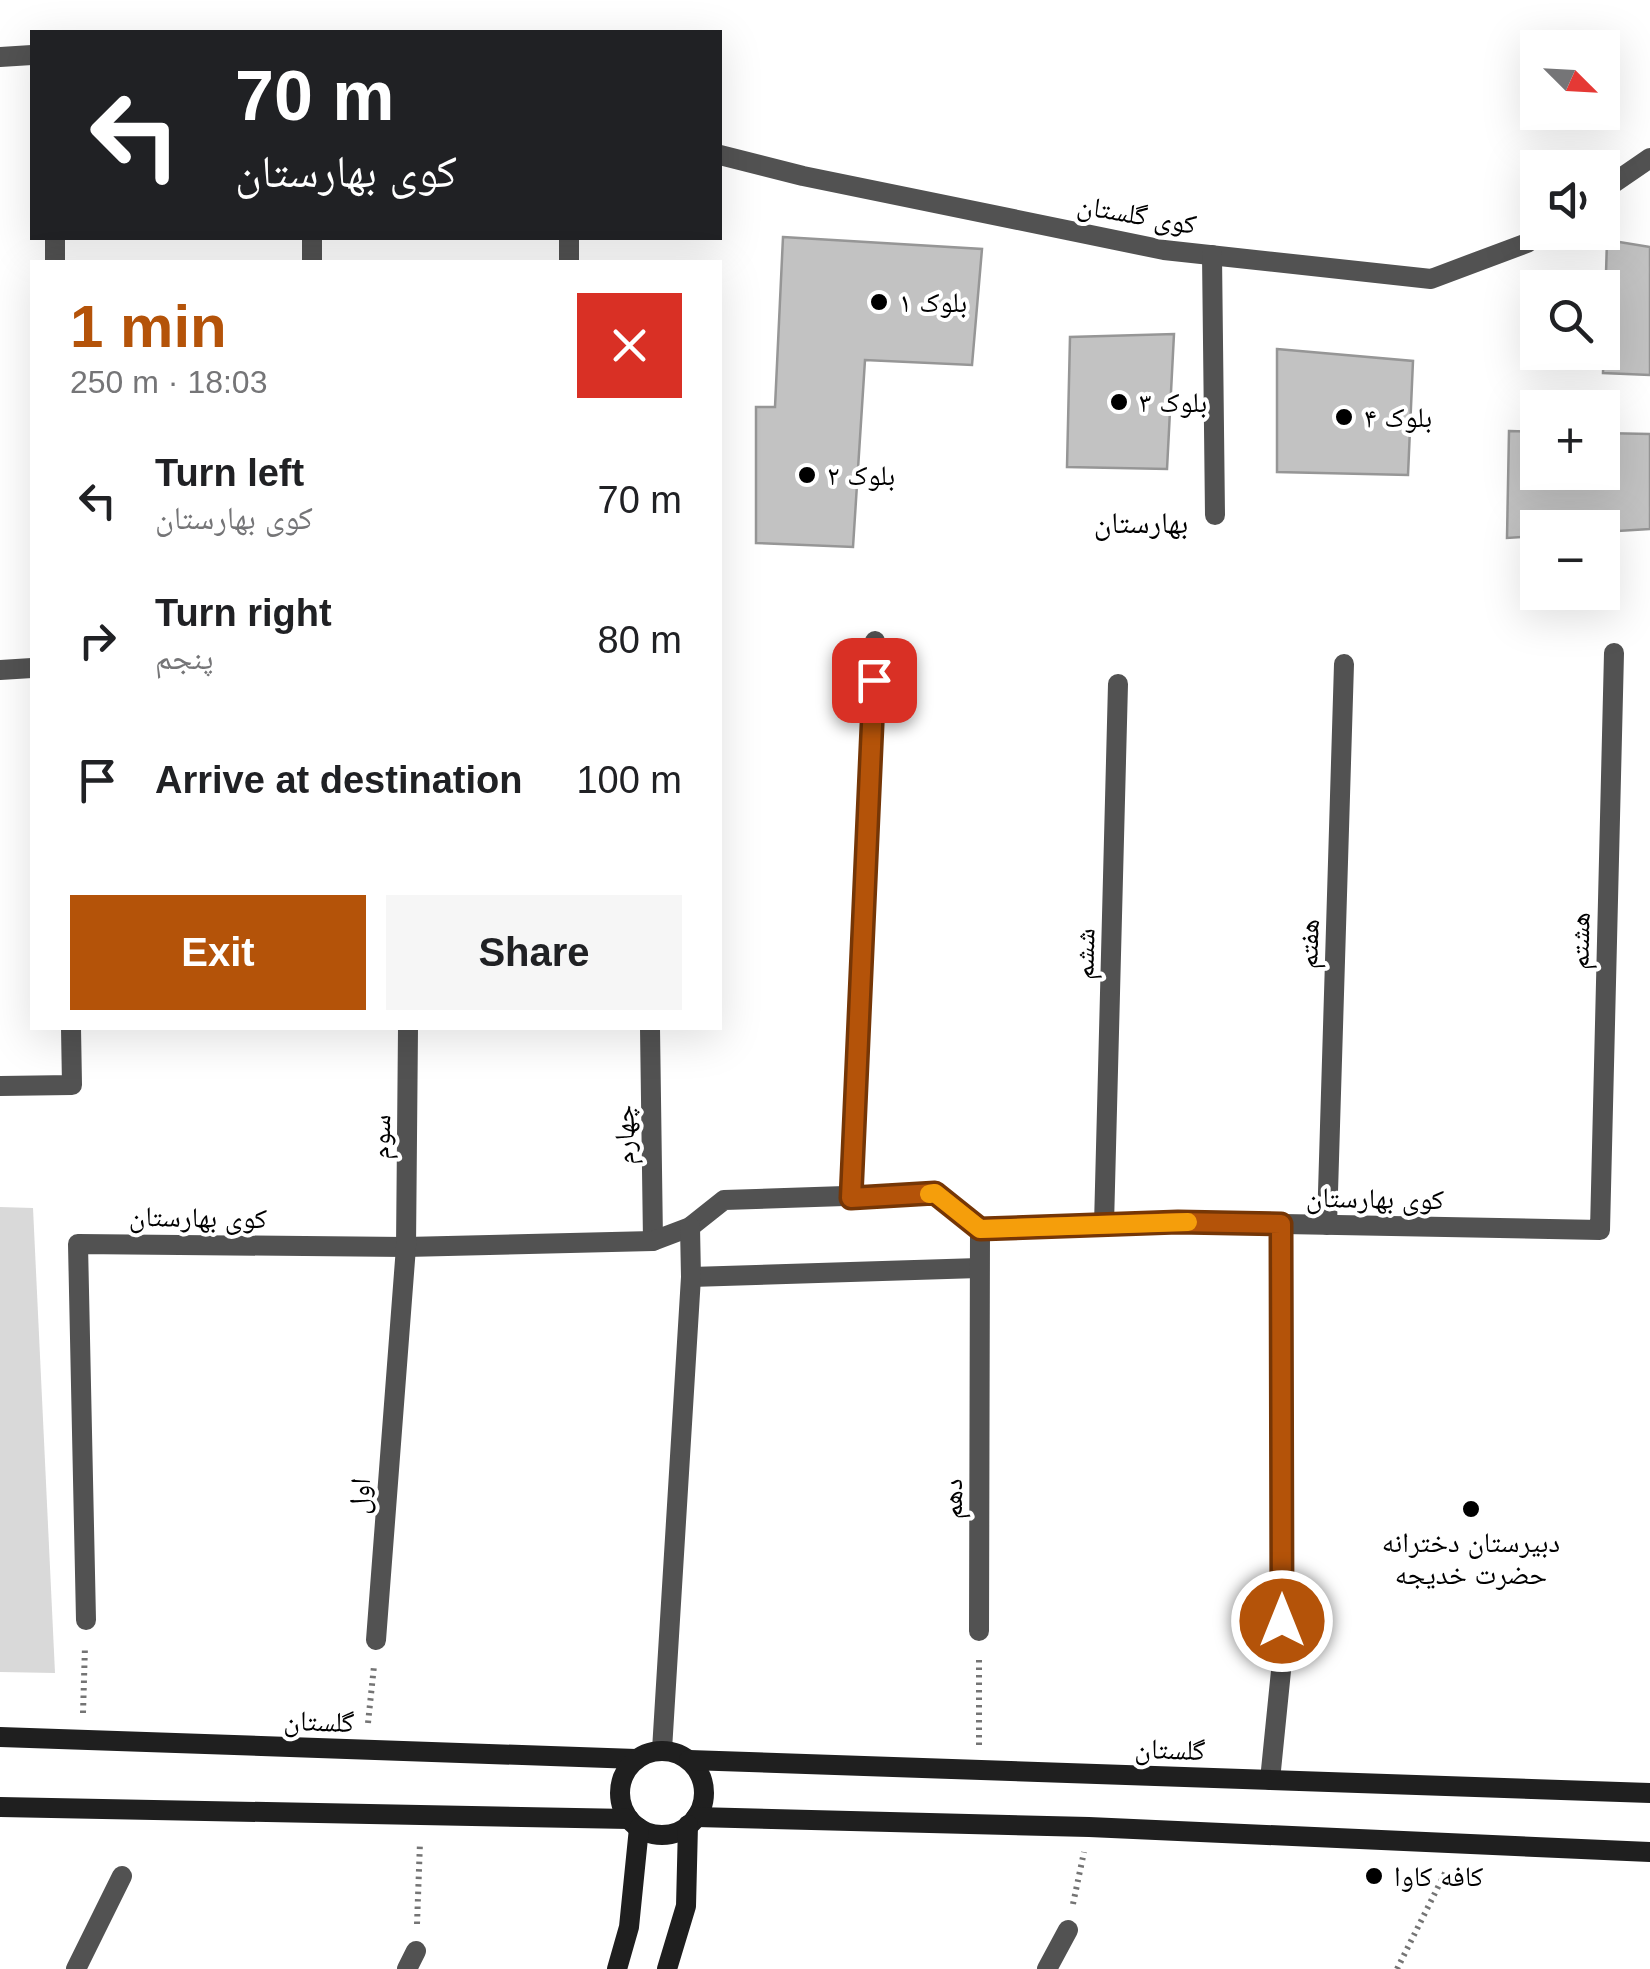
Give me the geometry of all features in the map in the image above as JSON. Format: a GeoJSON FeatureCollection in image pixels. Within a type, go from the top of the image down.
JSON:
{"type":"FeatureCollection","features":[{"type":"Feature","properties":{"kind":"main road","name":"گلستان"},"geometry":{"type":"LineString","coordinates":[[0,1737],[636,1759]]}},
{"type":"Feature","properties":{"kind":"main road"},"geometry":{"type":"LineString","coordinates":[[617,1969],[630,1927],[634,1824],[620,1795],[626,1769],[636,1759],[662,1750],[689,1760],[703,1782],[704,1796],[692,1822],[686,1906],[667,1969]]}},
{"type":"Feature","properties":{"kind":"main road","name":"گلستان"},"geometry":{"type":"LineString","coordinates":[[689,1760],[1650,1793]]}},
{"type":"Feature","properties":{"kind":"main road"},"geometry":{"type":"LineString","coordinates":[[0,1807],[421,1814],[634,1824],[662,1835],[692,1822],[1089,1826],[1650,1852]]}},
{"type":"Feature","properties":{"kind":"street"},"geometry":{"type":"LineString","coordinates":[[0,58],[30,55]]}},
{"type":"Feature","properties":{"kind":"street","name":"کوی گلستان"},"geometry":{"type":"LineString","coordinates":[[722,155],[822,180],[1164,250],[1431,279],[1520,245]]}},
{"type":"Feature","properties":{"kind":"street"},"geometry":{"type":"LineString","coordinates":[[1620,179],[1650,158]]}},
{"type":"Feature","properties":{"kind":"street"},"geometry":{"type":"LineString","coordinates":[[1212,255],[1215,515]]}},
{"type":"Feature","properties":{"kind":"street"},"geometry":{"type":"LineString","coordinates":[[851,1198],[875,641]]}},
{"type":"Feature","properties":{"kind":"street","name":"هشتم"},"geometry":{"type":"LineString","coordinates":[[1600,1230],[1614,653]]}},
{"type":"Feature","properties":{"kind":"street","name":"هفتم"},"geometry":{"type":"LineString","coordinates":[[1326,1225],[1344,664]]}},
{"type":"Feature","properties":{"kind":"street"},"geometry":{"type":"LineString","coordinates":[[0,670],[30,668]]}},
{"type":"Feature","properties":{"kind":"street","name":"ششم"},"geometry":{"type":"LineString","coordinates":[[1104,1225],[1118,684]]}},
{"type":"Feature","properties":{"kind":"street"},"geometry":{"type":"LineString","coordinates":[[0,1086],[72,1085],[71,1030]]}},
{"type":"Feature","properties":{"kind":"street","name":"سوم"},"geometry":{"type":"LineString","coordinates":[[406,1247],[408,1030]]}},
{"type":"Feature","properties":{"kind":"street","name":"چهارم"},"geometry":{"type":"LineString","coordinates":[[650,1030],[653,1241]]}},
{"type":"Feature","properties":{"kind":"street","name":"کوی بهارستان"},"geometry":{"type":"LineString","coordinates":[[86,1620],[78,1244],[406,1247],[653,1241],[690,1227],[724,1200],[935,1193],[980,1229],[1281,1224],[1600,1230]]}},
{"type":"Feature","properties":{"kind":"street"},"geometry":{"type":"LineString","coordinates":[[1270,1780],[1282,1661],[1281,1224]]}},
{"type":"Feature","properties":{"kind":"street"},"geometry":{"type":"LineString","coordinates":[[662,1750],[691,1277],[690,1227]]}},
{"type":"Feature","properties":{"kind":"street","name":"دهم"},"geometry":{"type":"LineString","coordinates":[[980,1229],[980,1631]]}},
{"type":"Feature","properties":{"kind":"street","name":"اول"},"geometry":{"type":"LineString","coordinates":[[376,1640],[406,1247]]}},
{"type":"Feature","properties":{"kind":"street"},"geometry":{"type":"LineString","coordinates":[[691,1277],[979,1268]]}},
{"type":"Feature","properties":{"kind":"street"},"geometry":{"type":"LineString","coordinates":[[76,1969],[122,1876]]}},
{"type":"Feature","properties":{"kind":"street"},"geometry":{"type":"LineString","coordinates":[[1047,1969],[1068,1930]]}},
{"type":"Feature","properties":{"kind":"path"},"geometry":{"type":"LineString","coordinates":[[83,1740],[86,1620]]}},
{"type":"Feature","properties":{"kind":"path"},"geometry":{"type":"LineString","coordinates":[[979,1770],[980,1631]]}},
{"type":"Feature","properties":{"kind":"path"},"geometry":{"type":"LineString","coordinates":[[366,1750],[376,1640]]}},
{"type":"Feature","properties":{"kind":"path"},"geometry":{"type":"LineString","coordinates":[[411,1960],[421,1814]]}},
{"type":"Feature","properties":{"kind":"path"},"geometry":{"type":"LineString","coordinates":[[1068,1930],[1089,1826]]}},
{"type":"Feature","properties":{"kind":"path"},"geometry":{"type":"LineString","coordinates":[[1396,1969],[1458,1846]]}},
{"type":"Feature","properties":{"kind":"shaded area"},"geometry":{"type":"Polygon","coordinates":[[[0,1207],[33,1208],[55,1673],[0,1672],[0,1207]]]}},
{"type":"Feature","properties":{"kind":"building"},"geometry":{"type":"Polygon","coordinates":[[[783,237],[982,249],[972,365],[865,360],[853,547],[756,543],[756,407],[775,407],[783,237]]]}},
{"type":"Feature","properties":{"kind":"building"},"geometry":{"type":"Polygon","coordinates":[[[1620,242],[1650,247],[1650,375],[1603,373],[1620,370],[1620,270],[1606,270],[1607,250],[1620,250],[1620,242]]]}},
{"type":"Feature","properties":{"kind":"building","name":"بلوک ۳"},"geometry":{"type":"Polygon","coordinates":[[[1174,334],[1167,469],[1067,467],[1070,337],[1174,334]]]}},
{"type":"Feature","properties":{"kind":"building","name":"بلوک ۴"},"geometry":{"type":"Polygon","coordinates":[[[1277,349],[1413,361],[1408,475],[1277,472],[1277,349]]]}},
{"type":"Feature","properties":{"kind":"building"},"geometry":{"type":"Polygon","coordinates":[[[1509,431],[1520,431],[1520,490],[1620,490],[1620,433],[1650,434],[1650,529],[1620,531],[1620,510],[1520,510],[1520,537],[1507,538],[1509,431]]]}},
{"type":"Feature","properties":{"kind":"slow traffic"},"geometry":{"type":"LineString","coordinates":[[929,1194],[935,1193],[980,1229],[1188,1222]]}},
{"type":"Feature","properties":{"kind":"place","name":"بلوک ۱"},"geometry":{"type":"Point","coordinates":[879,302]}},
{"type":"Feature","properties":{"kind":"place","name":"بلوک ۳"},"geometry":{"type":"Point","coordinates":[1119,402]}},
{"type":"Feature","properties":{"kind":"place","name":"بلوک ۴"},"geometry":{"type":"Point","coordinates":[1344,417]}},
{"type":"Feature","properties":{"kind":"place","name":"بلوک ۲"},"geometry":{"type":"Point","coordinates":[807,475]}},
{"type":"Feature","properties":{"kind":"place","name":"دبیرستان دخترانه حضرت خدیجه"},"geometry":{"type":"Point","coordinates":[1471,1509]}},
{"type":"Feature","properties":{"kind":"place","name":"کافه کاوا"},"geometry":{"type":"Point","coordinates":[1374,1876]}},
{"type":"Feature","properties":{"kind":"district","name":"بهارستان"},"geometry":{"type":"Point","coordinates":[1141,523]}},
{"type":"Feature","properties":{"kind":"route"},"geometry":{"type":"LineString","coordinates":[[874,680],[851,1198],[935,1193],[980,1229],[1178,1222],[1281,1224],[1282,1621]]}}]}
